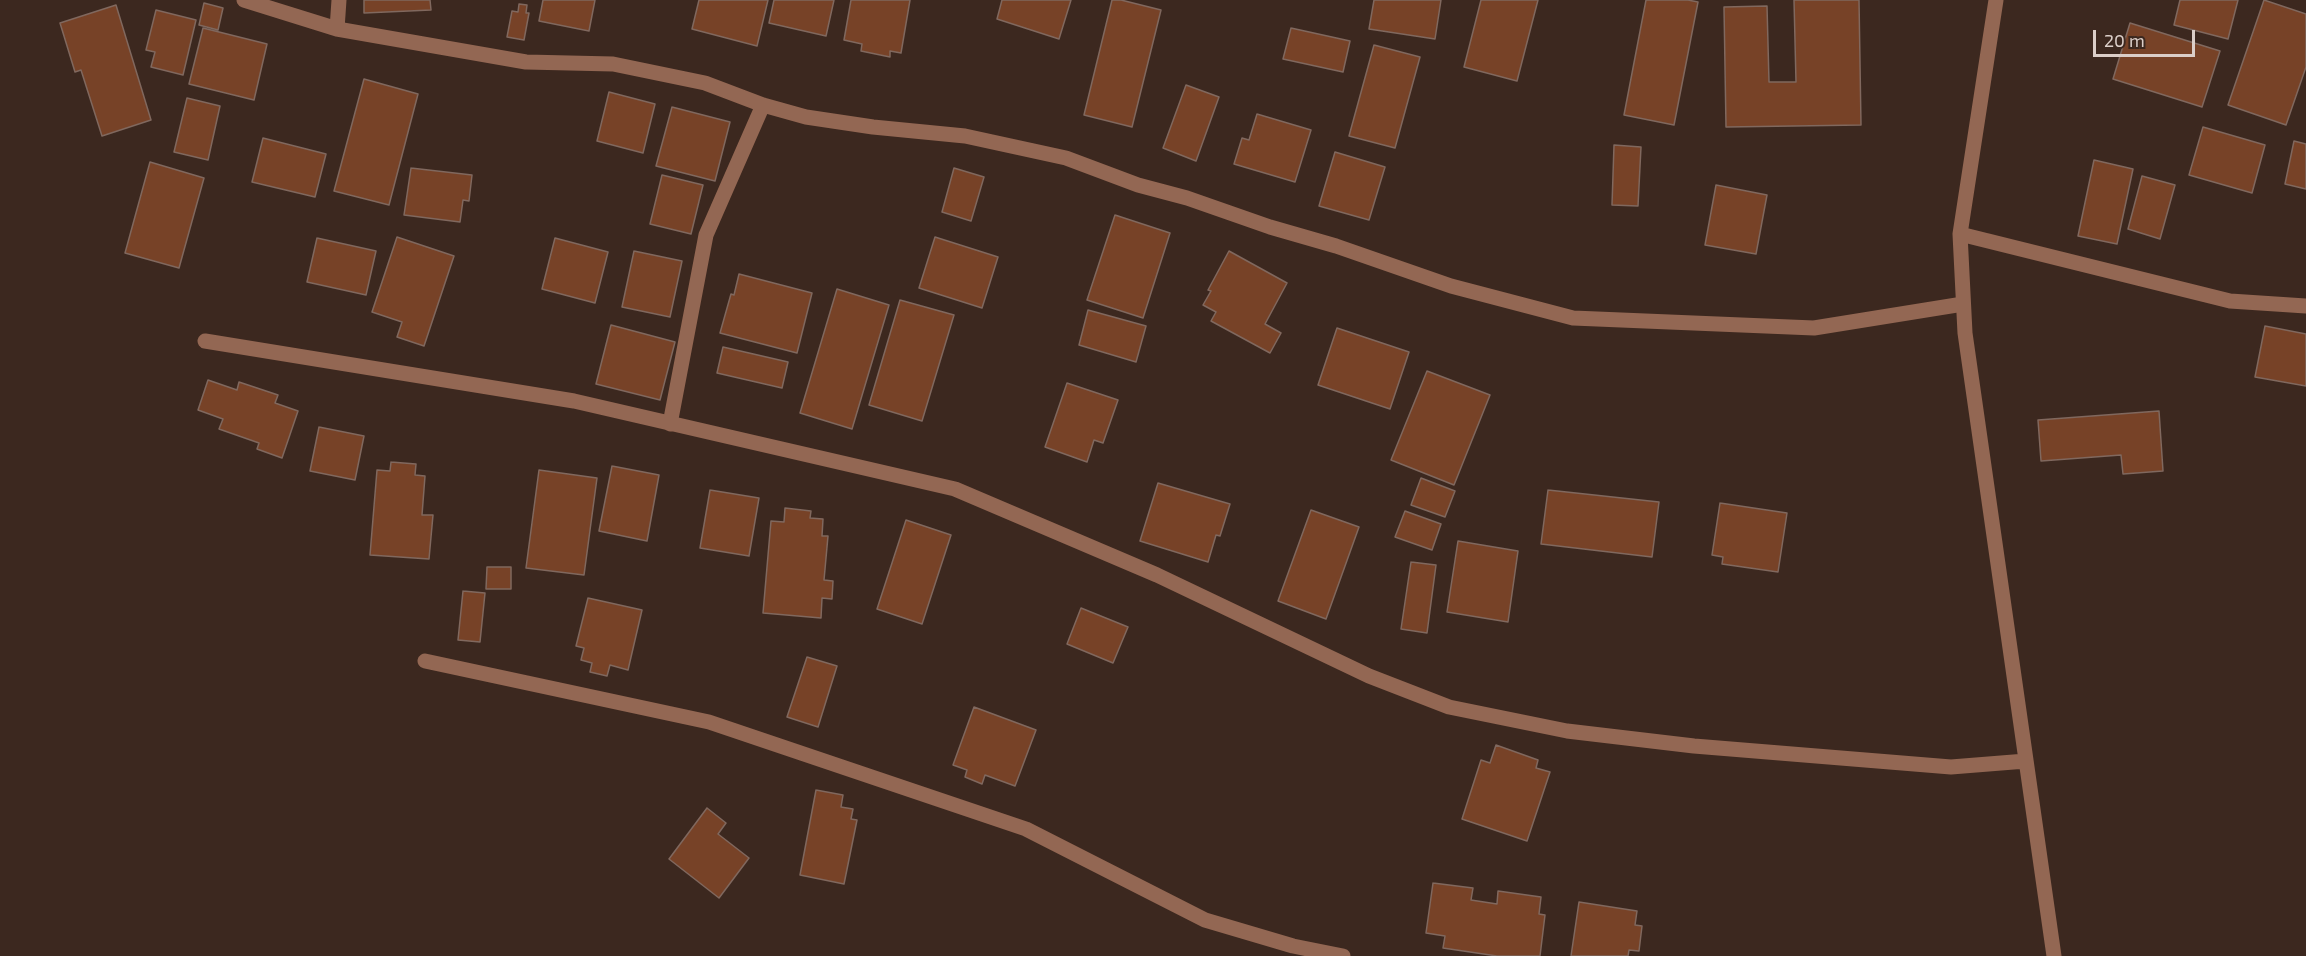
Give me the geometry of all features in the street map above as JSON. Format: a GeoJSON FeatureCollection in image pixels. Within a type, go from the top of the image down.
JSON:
{"type":"FeatureCollection","features":[{"type":"Feature","properties":{"kind":"street"},"geometry":{"type":"LineString","coordinates":[[244,0],[337,29],[526,62],[613,64],[705,83],[763,105],[806,117],[873,127],[965,136],[1066,159],[1138,185],[1336,246],[1450,286],[1573,318],[1814,328],[1964,304]]}},
{"type":"Feature","properties":{"kind":"street"},"geometry":{"type":"LineString","coordinates":[[337,29],[339,0]]}},
{"type":"Feature","properties":{"kind":"street"},"geometry":{"type":"LineString","coordinates":[[1996,0],[1960,234],[1965,333],[2054,956]]}},
{"type":"Feature","properties":{"kind":"street"},"geometry":{"type":"LineString","coordinates":[[669,424],[706,235],[763,105]]}},
{"type":"Feature","properties":{"kind":"street"},"geometry":{"type":"LineString","coordinates":[[1960,234],[2230,301],[2306,306]]}},
{"type":"Feature","properties":{"kind":"street"},"geometry":{"type":"LineString","coordinates":[[205,341],[574,402],[955,489],[1157,575],[1369,676],[1449,707],[1567,731],[1694,746],[1951,767],[2026,761]]}},
{"type":"Feature","properties":{"kind":"street"},"geometry":{"type":"LineString","coordinates":[[425,661],[709,722],[1026,830],[1205,920],[1293,946],[1343,956]]}},
{"type":"Feature","properties":{"kind":"building"},"geometry":{"type":"Polygon","coordinates":[[[364,0],[430,0],[431,10],[364,13],[364,0]]]}},
{"type":"Feature","properties":{"kind":"building"},"geometry":{"type":"Polygon","coordinates":[[[543,0],[595,0],[589,31],[539,21],[543,0]]]}},
{"type":"Feature","properties":{"kind":"building"},"geometry":{"type":"Polygon","coordinates":[[[699,0],[768,0],[757,46],[692,29],[699,0]]]}},
{"type":"Feature","properties":{"kind":"building"},"geometry":{"type":"Polygon","coordinates":[[[774,0],[834,0],[826,36],[769,23],[774,0]]]}},
{"type":"Feature","properties":{"kind":"building"},"geometry":{"type":"Polygon","coordinates":[[[851,0],[910,0],[901,53],[890,51],[890,57],[861,51],[862,44],[844,40],[851,0]]]}},
{"type":"Feature","properties":{"kind":"building"},"geometry":{"type":"Polygon","coordinates":[[[1002,0],[1071,0],[1059,39],[997,19],[1002,0]]]}},
{"type":"Feature","properties":{"kind":"building"},"geometry":{"type":"Polygon","coordinates":[[[1112,0],[1161,10],[1132,127],[1084,115],[1112,0]]]}},
{"type":"Feature","properties":{"kind":"building"},"geometry":{"type":"Polygon","coordinates":[[[1374,0],[1441,0],[1435,39],[1369,29],[1374,0]]]}},
{"type":"Feature","properties":{"kind":"building"},"geometry":{"type":"Polygon","coordinates":[[[1481,0],[1538,0],[1517,81],[1464,67],[1481,0]]]}},
{"type":"Feature","properties":{"kind":"building"},"geometry":{"type":"Polygon","coordinates":[[[1646,0],[1698,2],[1674,125],[1624,115],[1646,0]]]}},
{"type":"Feature","properties":{"kind":"building"},"geometry":{"type":"Polygon","coordinates":[[[1794,0],[1859,0],[1861,125],[1726,127],[1724,7],[1767,6],[1769,82],[1796,82],[1794,0]]]}},
{"type":"Feature","properties":{"kind":"building"},"geometry":{"type":"Polygon","coordinates":[[[2180,0],[2238,0],[2228,39],[2174,25],[2180,0]]]}},
{"type":"Feature","properties":{"kind":"building"},"geometry":{"type":"Polygon","coordinates":[[[2264,0],[2306,14],[2306,67],[2286,125],[2228,105],[2264,0]]]}},
{"type":"Feature","properties":{"kind":"building"},"geometry":{"type":"Polygon","coordinates":[[[204,3],[223,8],[218,30],[199,25],[204,3]]]}},
{"type":"Feature","properties":{"kind":"building"},"geometry":{"type":"Polygon","coordinates":[[[519,4],[527,5],[526,13],[529,13],[524,40],[507,37],[512,11],[518,12],[519,4]]]}},
{"type":"Feature","properties":{"kind":"building"},"geometry":{"type":"Polygon","coordinates":[[[116,5],[151,120],[102,136],[81,70],[75,72],[60,23],[116,5]]]}},
{"type":"Feature","properties":{"kind":"building"},"geometry":{"type":"Polygon","coordinates":[[[156,10],[196,20],[183,75],[151,67],[155,52],[146,50],[156,10]]]}},
{"type":"Feature","properties":{"kind":"building"},"geometry":{"type":"Polygon","coordinates":[[[2130,23],[2220,51],[2202,107],[2113,79],[2130,23]]]}},
{"type":"Feature","properties":{"kind":"building"},"geometry":{"type":"Polygon","coordinates":[[[203,28],[267,44],[254,100],[189,84],[203,28]]]}},
{"type":"Feature","properties":{"kind":"building"},"geometry":{"type":"Polygon","coordinates":[[[1291,28],[1350,41],[1343,72],[1283,59],[1291,28]]]}},
{"type":"Feature","properties":{"kind":"building"},"geometry":{"type":"Polygon","coordinates":[[[1374,45],[1420,57],[1395,148],[1349,136],[1374,45]]]}},
{"type":"Feature","properties":{"kind":"building"},"geometry":{"type":"Polygon","coordinates":[[[364,79],[418,94],[389,205],[334,191],[364,79]]]}},
{"type":"Feature","properties":{"kind":"building"},"geometry":{"type":"Polygon","coordinates":[[[1186,85],[1219,97],[1196,161],[1163,148],[1186,85]]]}},
{"type":"Feature","properties":{"kind":"building"},"geometry":{"type":"Polygon","coordinates":[[[609,92],[655,104],[643,153],[597,141],[609,92]]]}},
{"type":"Feature","properties":{"kind":"building"},"geometry":{"type":"Polygon","coordinates":[[[187,98],[220,106],[208,160],[174,152],[187,98]]]}},
{"type":"Feature","properties":{"kind":"building"},"geometry":{"type":"Polygon","coordinates":[[[672,107],[730,122],[715,181],[656,166],[672,107]]]}},
{"type":"Feature","properties":{"kind":"building"},"geometry":{"type":"Polygon","coordinates":[[[1257,114],[1311,130],[1295,182],[1234,164],[1242,138],[1249,140],[1257,114]]]}},
{"type":"Feature","properties":{"kind":"building"},"geometry":{"type":"Polygon","coordinates":[[[2203,127],[2265,145],[2252,193],[2189,175],[2203,127]]]}},
{"type":"Feature","properties":{"kind":"building"},"geometry":{"type":"Polygon","coordinates":[[[263,138],[326,154],[315,197],[252,182],[263,138]]]}},
{"type":"Feature","properties":{"kind":"building"},"geometry":{"type":"Polygon","coordinates":[[[2294,141],[2306,144],[2306,189],[2285,184],[2294,141]]]}},
{"type":"Feature","properties":{"kind":"building"},"geometry":{"type":"Polygon","coordinates":[[[1614,145],[1641,147],[1638,206],[1612,205],[1614,145]]]}},
{"type":"Feature","properties":{"kind":"building"},"geometry":{"type":"Polygon","coordinates":[[[1335,152],[1385,167],[1369,220],[1319,206],[1335,152]]]}},
{"type":"Feature","properties":{"kind":"building"},"geometry":{"type":"Polygon","coordinates":[[[2094,160],[2133,169],[2117,244],[2078,236],[2094,160]]]}},
{"type":"Feature","properties":{"kind":"building"},"geometry":{"type":"Polygon","coordinates":[[[150,162],[204,178],[179,268],[125,253],[150,162]]]}},
{"type":"Feature","properties":{"kind":"building"},"geometry":{"type":"Polygon","coordinates":[[[411,168],[472,175],[469,201],[463,200],[460,222],[404,215],[411,168]]]}},
{"type":"Feature","properties":{"kind":"building"},"geometry":{"type":"Polygon","coordinates":[[[954,168],[984,177],[971,221],[942,212],[954,168]]]}},
{"type":"Feature","properties":{"kind":"building"},"geometry":{"type":"Polygon","coordinates":[[[662,175],[703,185],[691,234],[650,224],[662,175]]]}},
{"type":"Feature","properties":{"kind":"building"},"geometry":{"type":"Polygon","coordinates":[[[2142,176],[2175,185],[2160,239],[2128,229],[2142,176]]]}},
{"type":"Feature","properties":{"kind":"building"},"geometry":{"type":"Polygon","coordinates":[[[1716,185],[1767,195],[1756,254],[1705,245],[1716,185]]]}},
{"type":"Feature","properties":{"kind":"building"},"geometry":{"type":"Polygon","coordinates":[[[1115,215],[1170,233],[1143,318],[1087,300],[1115,215]]]}},
{"type":"Feature","properties":{"kind":"building"},"geometry":{"type":"Polygon","coordinates":[[[397,237],[454,256],[424,346],[397,337],[402,322],[372,312],[397,237]]]}},
{"type":"Feature","properties":{"kind":"building"},"geometry":{"type":"Polygon","coordinates":[[[935,237],[998,257],[982,308],[919,288],[935,237]]]}},
{"type":"Feature","properties":{"kind":"building"},"geometry":{"type":"Polygon","coordinates":[[[317,238],[376,251],[366,295],[307,282],[317,238]]]}},
{"type":"Feature","properties":{"kind":"building"},"geometry":{"type":"Polygon","coordinates":[[[555,238],[608,252],[595,303],[542,289],[555,238]]]}},
{"type":"Feature","properties":{"kind":"building"},"geometry":{"type":"Polygon","coordinates":[[[634,251],[682,261],[670,317],[622,307],[634,251]]]}},
{"type":"Feature","properties":{"kind":"building"},"geometry":{"type":"Polygon","coordinates":[[[1229,251],[1287,283],[1265,324],[1281,333],[1270,353],[1211,321],[1216,312],[1203,305],[1211,291],[1208,290],[1229,251]]]}},
{"type":"Feature","properties":{"kind":"building"},"geometry":{"type":"Polygon","coordinates":[[[739,274],[812,293],[797,353],[720,333],[739,274]]]}},
{"type":"Feature","properties":{"kind":"building"},"geometry":{"type":"Polygon","coordinates":[[[837,289],[889,305],[852,429],[800,413],[837,289]]]}},
{"type":"Feature","properties":{"kind":"building"},"geometry":{"type":"Polygon","coordinates":[[[900,300],[954,315],[922,421],[869,405],[900,300]]]}},
{"type":"Feature","properties":{"kind":"building"},"geometry":{"type":"Polygon","coordinates":[[[1088,310],[1146,326],[1136,362],[1079,345],[1088,310]]]}},
{"type":"Feature","properties":{"kind":"building"},"geometry":{"type":"Polygon","coordinates":[[[611,325],[675,342],[660,400],[596,384],[611,325]]]}},
{"type":"Feature","properties":{"kind":"building"},"geometry":{"type":"Polygon","coordinates":[[[2265,326],[2306,334],[2306,386],[2255,377],[2265,326]]]}},
{"type":"Feature","properties":{"kind":"building"},"geometry":{"type":"Polygon","coordinates":[[[1337,328],[1409,352],[1390,409],[1318,385],[1337,328]]]}},
{"type":"Feature","properties":{"kind":"building"},"geometry":{"type":"Polygon","coordinates":[[[723,347],[788,362],[782,388],[717,373],[723,347]]]}},
{"type":"Feature","properties":{"kind":"building"},"geometry":{"type":"Polygon","coordinates":[[[1427,371],[1490,395],[1454,485],[1391,460],[1427,371]]]}},
{"type":"Feature","properties":{"kind":"building"},"geometry":{"type":"Polygon","coordinates":[[[208,380],[237,390],[239,382],[278,395],[275,403],[298,411],[282,458],[257,449],[259,443],[219,429],[223,419],[198,410],[208,380]]]}},
{"type":"Feature","properties":{"kind":"building"},"geometry":{"type":"Polygon","coordinates":[[[1067,383],[1118,400],[1103,443],[1094,440],[1087,462],[1045,447],[1067,383]]]}},
{"type":"Feature","properties":{"kind":"building"},"geometry":{"type":"Polygon","coordinates":[[[2159,411],[2163,471],[2123,474],[2121,455],[2041,461],[2038,420],[2159,411]]]}},
{"type":"Feature","properties":{"kind":"building"},"geometry":{"type":"Polygon","coordinates":[[[319,427],[364,436],[355,480],[310,471],[319,427]]]}},
{"type":"Feature","properties":{"kind":"building"},"geometry":{"type":"Polygon","coordinates":[[[391,462],[416,464],[415,475],[425,476],[422,515],[433,515],[429,559],[370,555],[377,470],[390,471],[391,462]]]}},
{"type":"Feature","properties":{"kind":"building"},"geometry":{"type":"Polygon","coordinates":[[[612,466],[659,475],[647,541],[599,531],[612,466]]]}},
{"type":"Feature","properties":{"kind":"building"},"geometry":{"type":"Polygon","coordinates":[[[539,470],[597,478],[584,575],[526,568],[539,470]]]}},
{"type":"Feature","properties":{"kind":"building"},"geometry":{"type":"Polygon","coordinates":[[[1421,478],[1455,491],[1445,517],[1411,505],[1421,478]]]}},
{"type":"Feature","properties":{"kind":"building"},"geometry":{"type":"Polygon","coordinates":[[[1158,483],[1230,504],[1220,536],[1216,535],[1208,562],[1140,541],[1158,483]]]}},
{"type":"Feature","properties":{"kind":"building"},"geometry":{"type":"Polygon","coordinates":[[[710,490],[759,498],[749,556],[700,548],[710,490]]]}},
{"type":"Feature","properties":{"kind":"building"},"geometry":{"type":"Polygon","coordinates":[[[1548,490],[1659,502],[1652,557],[1541,544],[1548,490]]]}},
{"type":"Feature","properties":{"kind":"building"},"geometry":{"type":"Polygon","coordinates":[[[1720,503],[1787,513],[1778,572],[1722,564],[1723,557],[1712,555],[1720,503]]]}},
{"type":"Feature","properties":{"kind":"building"},"geometry":{"type":"Polygon","coordinates":[[[785,508],[811,511],[810,518],[823,519],[822,536],[828,536],[824,580],[833,581],[832,599],[822,598],[821,618],[763,613],[771,521],[784,522],[785,508]]]}},
{"type":"Feature","properties":{"kind":"building"},"geometry":{"type":"Polygon","coordinates":[[[1311,510],[1359,527],[1326,619],[1278,601],[1311,510]]]}},
{"type":"Feature","properties":{"kind":"building"},"geometry":{"type":"Polygon","coordinates":[[[1405,511],[1441,524],[1432,550],[1395,537],[1405,511]]]}},
{"type":"Feature","properties":{"kind":"building"},"geometry":{"type":"Polygon","coordinates":[[[906,520],[951,535],[922,624],[877,609],[906,520]]]}},
{"type":"Feature","properties":{"kind":"building"},"geometry":{"type":"Polygon","coordinates":[[[1458,541],[1518,551],[1508,622],[1447,612],[1458,541]]]}},
{"type":"Feature","properties":{"kind":"building"},"geometry":{"type":"Polygon","coordinates":[[[1411,562],[1436,565],[1427,633],[1401,629],[1411,562]]]}},
{"type":"Feature","properties":{"kind":"building"},"geometry":{"type":"Polygon","coordinates":[[[487,567],[511,567],[511,589],[486,589],[487,567]]]}},
{"type":"Feature","properties":{"kind":"building"},"geometry":{"type":"Polygon","coordinates":[[[463,591],[485,593],[480,642],[458,640],[463,591]]]}},
{"type":"Feature","properties":{"kind":"building"},"geometry":{"type":"Polygon","coordinates":[[[588,598],[642,610],[628,670],[610,665],[607,676],[590,672],[592,663],[581,660],[584,648],[576,646],[588,598]]]}},
{"type":"Feature","properties":{"kind":"building"},"geometry":{"type":"Polygon","coordinates":[[[1081,608],[1128,627],[1113,663],[1067,644],[1081,608]]]}},
{"type":"Feature","properties":{"kind":"building"},"geometry":{"type":"Polygon","coordinates":[[[807,657],[837,666],[818,727],[787,717],[807,657]]]}},
{"type":"Feature","properties":{"kind":"building"},"geometry":{"type":"Polygon","coordinates":[[[974,707],[1036,730],[1015,786],[985,775],[982,784],[965,777],[967,770],[953,765],[974,707]]]}},
{"type":"Feature","properties":{"kind":"building"},"geometry":{"type":"Polygon","coordinates":[[[1496,745],[1538,760],[1536,768],[1550,772],[1527,841],[1462,819],[1481,760],[1490,763],[1496,745]]]}},
{"type":"Feature","properties":{"kind":"building"},"geometry":{"type":"Polygon","coordinates":[[[816,790],[843,795],[841,807],[853,809],[851,819],[857,820],[844,884],[800,875],[816,790]]]}},
{"type":"Feature","properties":{"kind":"building"},"geometry":{"type":"Polygon","coordinates":[[[707,808],[726,823],[718,834],[749,858],[719,898],[669,859],[707,808]]]}},
{"type":"Feature","properties":{"kind":"building"},"geometry":{"type":"Polygon","coordinates":[[[1433,883],[1473,888],[1471,900],[1497,904],[1498,891],[1541,897],[1539,914],[1545,915],[1540,956],[1497,956],[1443,948],[1445,936],[1426,933],[1433,883]]]}},
{"type":"Feature","properties":{"kind":"building"},"geometry":{"type":"Polygon","coordinates":[[[1579,902],[1637,911],[1635,925],[1642,926],[1639,951],[1629,950],[1628,956],[1571,956],[1579,902]]]}}]}
